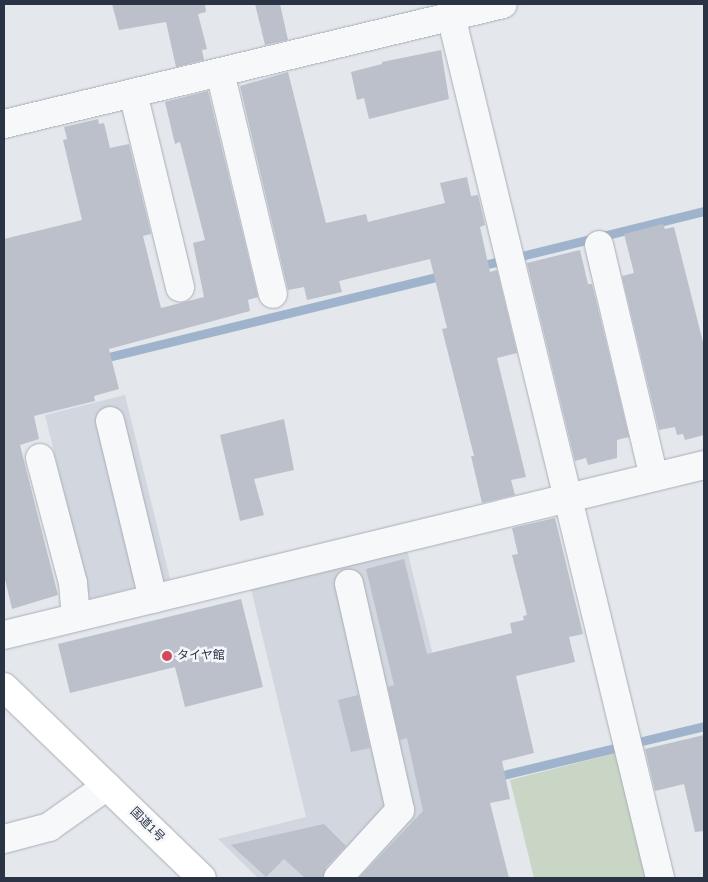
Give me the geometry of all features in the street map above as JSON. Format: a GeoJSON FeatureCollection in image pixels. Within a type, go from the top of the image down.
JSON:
{"type":"FeatureCollection","features":[{"type":"Feature","properties":{"kind":"highway","name":"国道1号"},"geometry":{"type":"LineString","coordinates":[[4,668],[100,779]]}},
{"type":"Feature","properties":{"kind":"highway","name":"国道1号"},"geometry":{"type":"LineString","coordinates":[[4,687],[202,878]]}},
{"type":"Feature","properties":{"kind":"street"},"geometry":{"type":"LineString","coordinates":[[4,124],[220,72],[446,13],[503,4]]}},
{"type":"Feature","properties":{"kind":"street"},"geometry":{"type":"LineString","coordinates":[[446,13],[570,497],[660,878]]}},
{"type":"Feature","properties":{"kind":"street"},"geometry":{"type":"LineString","coordinates":[[220,72],[274,294]]}},
{"type":"Feature","properties":{"kind":"street"},"geometry":{"type":"LineString","coordinates":[[134,92],[180,287]]}},
{"type":"Feature","properties":{"kind":"street"},"geometry":{"type":"LineString","coordinates":[[599,246],[654,477]]}},
{"type":"Feature","properties":{"kind":"street"},"geometry":{"type":"LineString","coordinates":[[110,421],[153,598]]}},
{"type":"Feature","properties":{"kind":"street"},"geometry":{"type":"LineString","coordinates":[[40,458],[74,583],[76,617]]}},
{"type":"Feature","properties":{"kind":"street"},"geometry":{"type":"LineString","coordinates":[[4,635],[704,465]]}},
{"type":"Feature","properties":{"kind":"street"},"geometry":{"type":"LineString","coordinates":[[338,878],[400,810],[348,584]]}},
{"type":"Feature","properties":{"kind":"street"},"geometry":{"type":"LineString","coordinates":[[4,840],[49,827],[100,779]]}},
{"type":"Feature","properties":{"kind":"shaded area"},"geometry":{"type":"Polygon","coordinates":[[[125,395],[170,579],[90,599],[45,415],[125,395]]]}},
{"type":"Feature","properties":{"kind":"shaded area"},"geometry":{"type":"Polygon","coordinates":[[[407,550],[488,878],[258,878],[218,839],[306,817],[251,589],[407,550]]]}},
{"type":"Feature","properties":{"kind":"green space"},"geometry":{"type":"Polygon","coordinates":[[[620,752],[652,878],[534,878],[510,780],[620,752]]]}},
{"type":"Feature","properties":{"kind":"building"},"geometry":{"type":"Polygon","coordinates":[[[112,4],[205,4],[206,12],[198,14],[207,49],[202,50],[204,60],[176,67],[166,22],[119,30],[112,4]]]}},
{"type":"Feature","properties":{"kind":"building"},"geometry":{"type":"Polygon","coordinates":[[[255,4],[280,4],[288,40],[265,45],[255,4]]]}},
{"type":"Feature","properties":{"kind":"building"},"geometry":{"type":"Polygon","coordinates":[[[441,50],[449,99],[369,119],[364,98],[357,100],[351,72],[382,64],[382,62],[441,50]]]}},
{"type":"Feature","properties":{"kind":"building"},"geometry":{"type":"Polygon","coordinates":[[[288,72],[326,223],[366,214],[368,222],[445,203],[440,183],[467,177],[471,196],[478,195],[485,225],[480,227],[490,272],[497,270],[517,353],[497,358],[526,477],[511,480],[515,495],[482,503],[471,456],[474,456],[442,329],[447,328],[430,259],[339,281],[342,292],[307,300],[304,287],[288,290],[240,86],[288,72]]]}},
{"type":"Feature","properties":{"kind":"building"},"geometry":{"type":"Polygon","coordinates":[[[208,91],[258,297],[248,300],[250,311],[109,349],[119,389],[94,396],[95,401],[34,416],[39,439],[20,445],[58,595],[12,609],[4,575],[4,239],[82,220],[63,140],[67,139],[64,127],[98,119],[99,124],[104,123],[110,148],[129,144],[151,234],[143,236],[161,308],[204,297],[193,243],[205,240],[180,142],[175,144],[165,102],[208,91]]]}},
{"type":"Feature","properties":{"kind":"building"},"geometry":{"type":"Polygon","coordinates":[[[663,224],[665,229],[674,227],[704,346],[704,435],[685,440],[683,434],[677,435],[675,427],[659,430],[622,276],[634,273],[624,234],[663,224]]]}},
{"type":"Feature","properties":{"kind":"building"},"geometry":{"type":"Polygon","coordinates":[[[580,250],[588,284],[592,284],[629,437],[617,440],[617,458],[588,465],[586,458],[575,461],[527,263],[580,250]]]}},
{"type":"Feature","properties":{"kind":"building"},"geometry":{"type":"Polygon","coordinates":[[[284,419],[294,470],[254,479],[264,515],[240,521],[220,435],[284,419]]]}},
{"type":"Feature","properties":{"kind":"building"},"geometry":{"type":"Polygon","coordinates":[[[555,518],[583,634],[569,637],[575,662],[516,676],[534,753],[502,761],[510,799],[490,803],[509,878],[359,878],[423,811],[407,738],[400,740],[388,687],[394,685],[366,569],[404,559],[427,654],[512,633],[510,623],[524,620],[523,616],[527,615],[512,555],[518,554],[512,528],[555,518]]]}},
{"type":"Feature","properties":{"kind":"building"},"geometry":{"type":"Polygon","coordinates":[[[241,599],[263,687],[185,707],[175,667],[70,693],[58,644],[241,599]]]}},
{"type":"Feature","properties":{"kind":"building"},"geometry":{"type":"Polygon","coordinates":[[[358,695],[370,748],[351,752],[338,700],[358,695]]]}},
{"type":"Feature","properties":{"kind":"building"},"geometry":{"type":"Polygon","coordinates":[[[704,735],[704,831],[695,832],[684,784],[655,791],[645,749],[704,735]]]}},
{"type":"Feature","properties":{"kind":"building"},"geometry":{"type":"Polygon","coordinates":[[[324,824],[346,846],[326,867],[323,878],[305,878],[284,859],[266,877],[231,845],[324,824]]]}},
{"type":"Feature","properties":{"kind":"waterway"},"geometry":{"type":"LineString","coordinates":[[521,256],[704,211]]}},
{"type":"Feature","properties":{"kind":"waterway"},"geometry":{"type":"LineString","coordinates":[[476,267],[500,261]]}},
{"type":"Feature","properties":{"kind":"waterway"},"geometry":{"type":"LineString","coordinates":[[100,359],[444,275]]}},
{"type":"Feature","properties":{"kind":"waterway"},"geometry":{"type":"LineString","coordinates":[[638,742],[704,726]]}},
{"type":"Feature","properties":{"kind":"waterway"},"geometry":{"type":"LineString","coordinates":[[495,777],[619,747]]}},
{"type":"Feature","properties":{"kind":"place","name":"タイヤ館"},"geometry":{"type":"Point","coordinates":[167,656]}}]}
